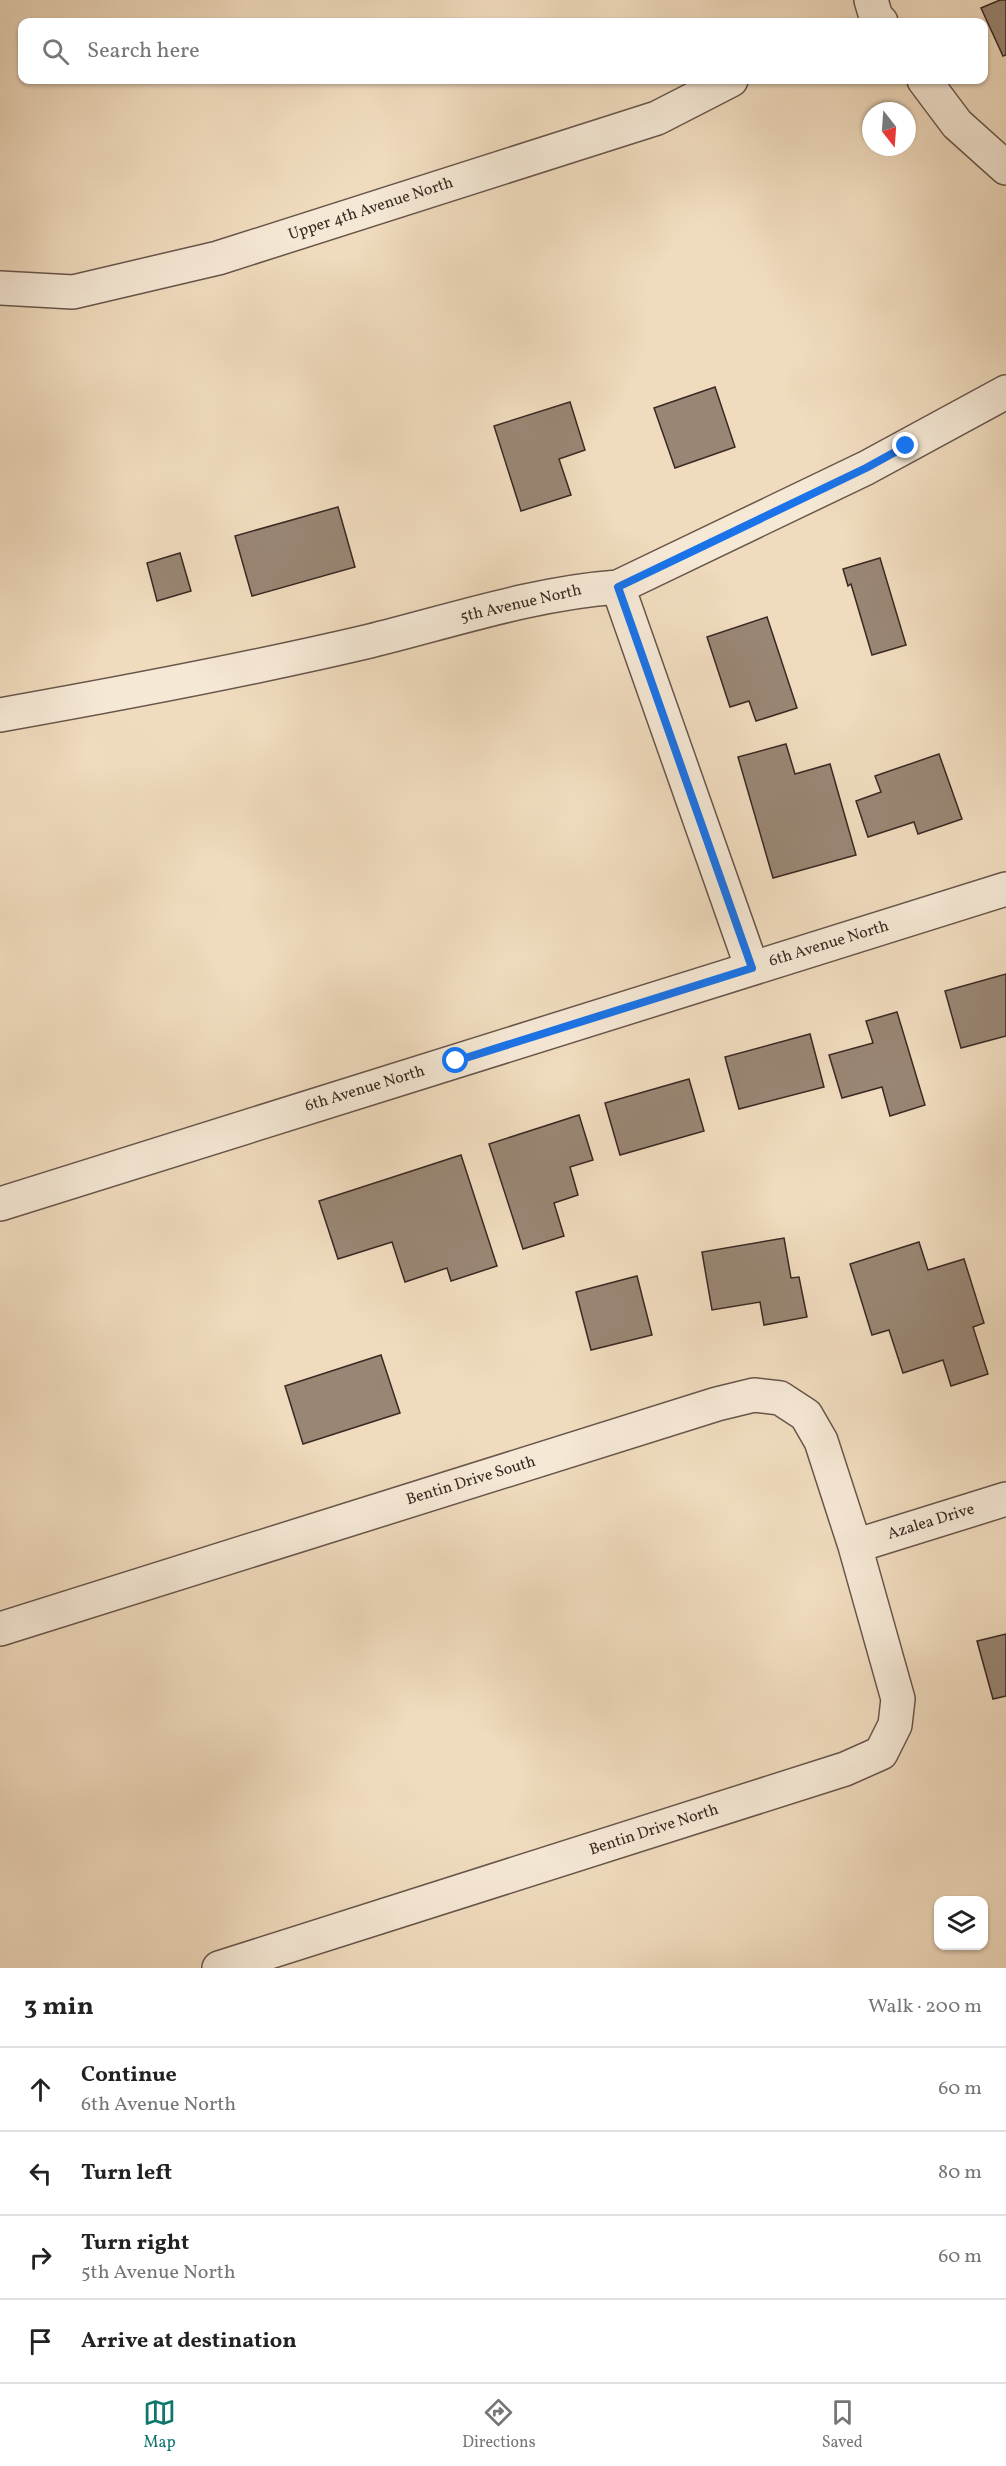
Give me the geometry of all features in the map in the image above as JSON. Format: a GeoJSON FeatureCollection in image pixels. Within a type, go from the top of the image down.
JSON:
{"type":"FeatureCollection","features":[{"type":"Feature","properties":{"kind":"street","name":"Upper 4th Avenue North"},"geometry":{"type":"LineString","coordinates":[[0,288],[73,292],[218,258],[657,118],[723,84]]}},
{"type":"Feature","properties":{"kind":"street"},"geometry":{"type":"LineString","coordinates":[[927,84],[957,124],[1006,168]]}},
{"type":"Feature","properties":{"kind":"street","name":"5th Avenue North"},"geometry":{"type":"LineString","coordinates":[[0,715],[181,683],[368,641],[575,590],[618,587],[866,468],[1006,392]]}},
{"type":"Feature","properties":{"kind":"street"},"geometry":{"type":"LineString","coordinates":[[618,587],[752,968]]}},
{"type":"Feature","properties":{"kind":"street","name":"6th Avenue North"},"geometry":{"type":"LineString","coordinates":[[0,1204],[1006,890]]}},
{"type":"Feature","properties":{"kind":"street","name":"Bentin Drive South"},"geometry":{"type":"LineString","coordinates":[[0,1629],[717,1404],[754,1395],[780,1398],[806,1415],[821,1441],[855,1546]]}},
{"type":"Feature","properties":{"kind":"street","name":"Azalea Drive"},"geometry":{"type":"LineString","coordinates":[[855,1546],[1006,1499]]}},
{"type":"Feature","properties":{"kind":"street","name":"Bentin Drive North"},"geometry":{"type":"LineString","coordinates":[[219,1968],[845,1769],[881,1753],[895,1725],[898,1699],[855,1546]]}},
{"type":"Feature","properties":{"kind":"building"},"geometry":{"type":"Polygon","coordinates":[[[1000,0],[1006,0],[1006,55],[1003,56],[988,23],[988,18],[986,18],[981,8],[1000,0]]]}},
{"type":"Feature","properties":{"kind":"building"},"geometry":{"type":"Polygon","coordinates":[[[715,387],[735,447],[675,468],[654,408],[715,387]]]}},
{"type":"Feature","properties":{"kind":"building"},"geometry":{"type":"Polygon","coordinates":[[[570,402],[585,450],[559,459],[571,495],[521,511],[494,426],[570,402]]]}},
{"type":"Feature","properties":{"kind":"building"},"geometry":{"type":"Polygon","coordinates":[[[338,507],[355,567],[252,596],[235,536],[338,507]]]}},
{"type":"Feature","properties":{"kind":"building"},"geometry":{"type":"Polygon","coordinates":[[[180,553],[191,591],[157,601],[147,563],[180,553]]]}},
{"type":"Feature","properties":{"kind":"building"},"geometry":{"type":"Polygon","coordinates":[[[880,558],[906,645],[872,655],[851,584],[848,586],[843,569],[880,558]]]}},
{"type":"Feature","properties":{"kind":"building"},"geometry":{"type":"Polygon","coordinates":[[[767,617],[797,708],[756,721],[749,701],[730,707],[707,637],[767,617]]]}},
{"type":"Feature","properties":{"kind":"building"},"geometry":{"type":"Polygon","coordinates":[[[786,744],[795,774],[830,764],[856,855],[773,878],[738,757],[786,744]]]}},
{"type":"Feature","properties":{"kind":"building"},"geometry":{"type":"Polygon","coordinates":[[[939,754],[962,819],[918,834],[914,822],[868,837],[856,801],[881,792],[875,776],[939,754]]]}},
{"type":"Feature","properties":{"kind":"building"},"geometry":{"type":"Polygon","coordinates":[[[1006,974],[1006,1036],[961,1048],[945,991],[1006,974]]]}},
{"type":"Feature","properties":{"kind":"building"},"geometry":{"type":"Polygon","coordinates":[[[897,1012],[925,1105],[890,1116],[882,1087],[842,1098],[829,1055],[873,1043],[866,1021],[897,1012]]]}},
{"type":"Feature","properties":{"kind":"building"},"geometry":{"type":"Polygon","coordinates":[[[810,1034],[824,1087],[739,1109],[725,1057],[810,1034]]]}},
{"type":"Feature","properties":{"kind":"building"},"geometry":{"type":"Polygon","coordinates":[[[689,1079],[704,1131],[620,1155],[605,1103],[689,1079]]]}},
{"type":"Feature","properties":{"kind":"building"},"geometry":{"type":"Polygon","coordinates":[[[579,1115],[593,1160],[570,1167],[578,1195],[554,1203],[564,1236],[523,1249],[489,1144],[579,1115]]]}},
{"type":"Feature","properties":{"kind":"building"},"geometry":{"type":"Polygon","coordinates":[[[461,1155],[497,1266],[451,1281],[447,1268],[405,1282],[392,1242],[338,1259],[319,1201],[461,1155]]]}},
{"type":"Feature","properties":{"kind":"building"},"geometry":{"type":"Polygon","coordinates":[[[784,1238],[791,1278],[799,1277],[807,1317],[764,1325],[760,1302],[712,1310],[702,1252],[784,1238]]]}},
{"type":"Feature","properties":{"kind":"building"},"geometry":{"type":"Polygon","coordinates":[[[919,1242],[928,1270],[964,1259],[984,1323],[973,1327],[988,1374],[951,1386],[943,1360],[903,1373],[889,1330],[872,1335],[850,1264],[919,1242]]]}},
{"type":"Feature","properties":{"kind":"building"},"geometry":{"type":"Polygon","coordinates":[[[637,1276],[652,1335],[591,1350],[576,1292],[637,1276]]]}},
{"type":"Feature","properties":{"kind":"building"},"geometry":{"type":"Polygon","coordinates":[[[381,1355],[400,1413],[303,1444],[285,1386],[381,1355]]]}},
{"type":"Feature","properties":{"kind":"building"},"geometry":{"type":"Polygon","coordinates":[[[1006,1634],[1006,1696],[993,1699],[977,1641],[1006,1634]]]}},
{"type":"Feature","properties":{"kind":"route"},"geometry":{"type":"LineString","coordinates":[[456,1061],[752,968],[618,587],[866,468],[906,446]]}}]}
